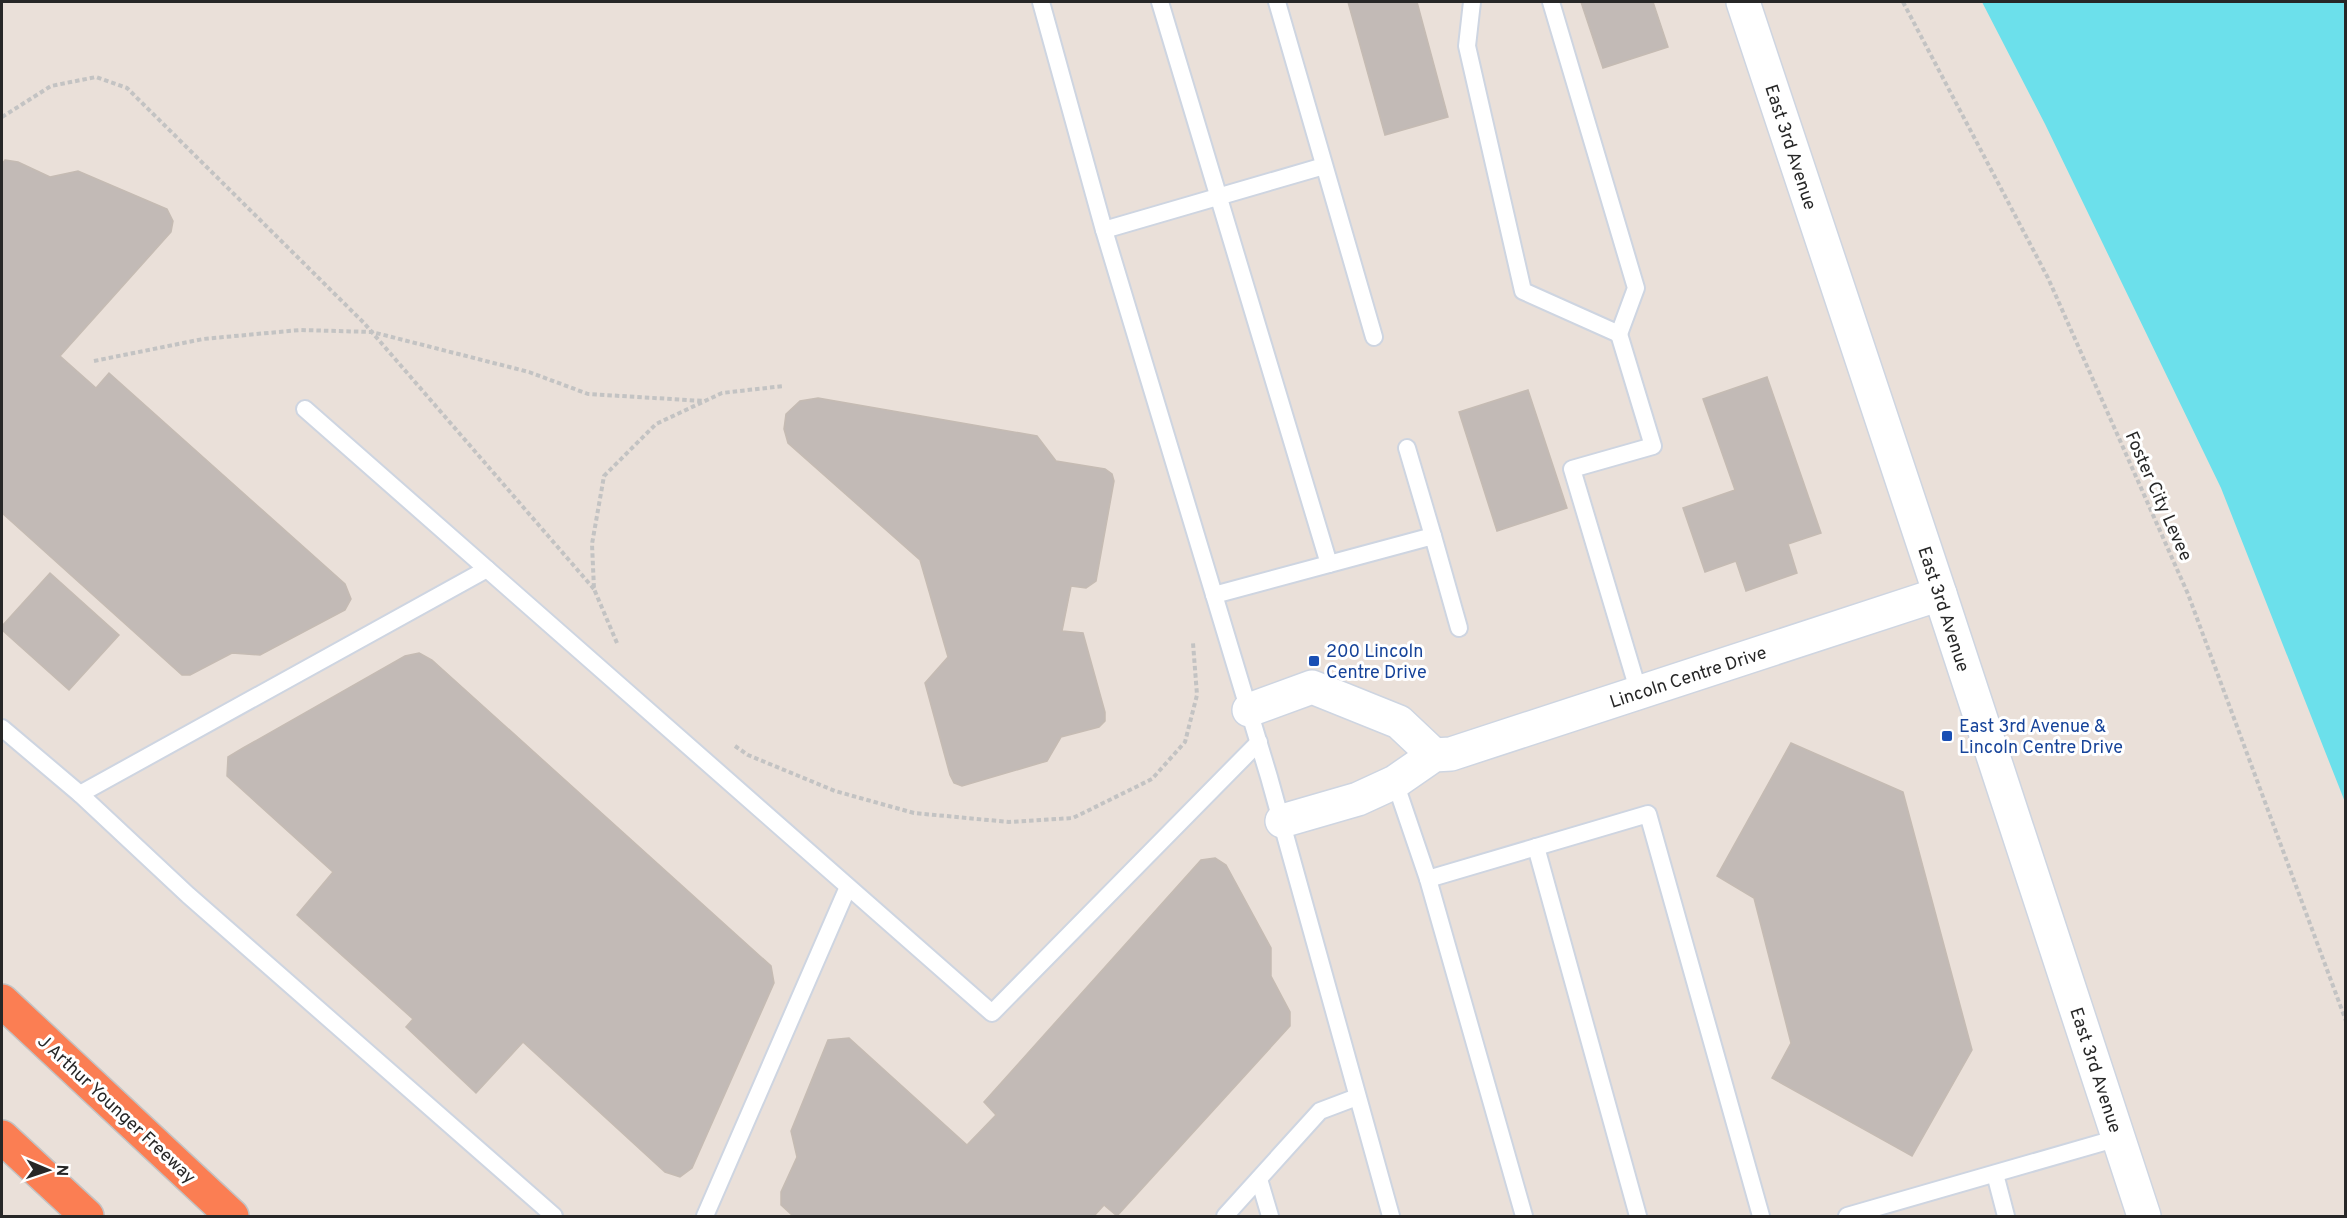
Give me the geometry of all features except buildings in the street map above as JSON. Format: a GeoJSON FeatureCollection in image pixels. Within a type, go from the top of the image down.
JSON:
{"type":"FeatureCollection","features":[{"type":"Feature","properties":{"kind":"highway","name":"J Arthur Younger Freeway"},"geometry":{"type":"LineString","coordinates":[[2,1001],[232,1216]]}},
{"type":"Feature","properties":{"kind":"highway"},"geometry":{"type":"LineString","coordinates":[[2,1137],[87,1216]]}},
{"type":"Feature","properties":{"kind":"street","name":"East 3rd Avenue"},"geometry":{"type":"LineString","coordinates":[[1743,2],[2144,1216]]}},
{"type":"Feature","properties":{"kind":"street","name":"Lincoln Centre Drive"},"geometry":{"type":"LineString","coordinates":[[1282,821],[1358,799],[1395,782],[1434,755],[1451,754],[1940,594]]}},
{"type":"Feature","properties":{"kind":"street"},"geometry":{"type":"LineString","coordinates":[[1249,710],[1312,687],[1399,722],[1434,755]]}},
{"type":"Feature","properties":{"kind":"lane"},"geometry":{"type":"LineString","coordinates":[[1041,2],[1104,230],[1282,821],[1391,1216]]}},
{"type":"Feature","properties":{"kind":"lane"},"geometry":{"type":"LineString","coordinates":[[1160,2],[1329,564]]}},
{"type":"Feature","properties":{"kind":"lane"},"geometry":{"type":"LineString","coordinates":[[1276,2],[1374,338]]}},
{"type":"Feature","properties":{"kind":"lane"},"geometry":{"type":"LineString","coordinates":[[1472,2],[1467,46],[1523,291],[1619,334]]}},
{"type":"Feature","properties":{"kind":"lane"},"geometry":{"type":"LineString","coordinates":[[1551,2],[1636,288],[1619,334],[1653,446],[1572,469],[1639,693]]}},
{"type":"Feature","properties":{"kind":"lane"},"geometry":{"type":"LineString","coordinates":[[1104,230],[1324,166]]}},
{"type":"Feature","properties":{"kind":"lane"},"geometry":{"type":"LineString","coordinates":[[305,409],[992,1013],[1259,742]]}},
{"type":"Feature","properties":{"kind":"lane"},"geometry":{"type":"LineString","coordinates":[[1407,448],[1459,628]]}},
{"type":"Feature","properties":{"kind":"lane"},"geometry":{"type":"LineString","coordinates":[[1214,595],[1433,536]]}},
{"type":"Feature","properties":{"kind":"lane"},"geometry":{"type":"LineString","coordinates":[[80,794],[487,570]]}},
{"type":"Feature","properties":{"kind":"lane"},"geometry":{"type":"LineString","coordinates":[[2,728],[80,794],[188,895],[554,1216]]}},
{"type":"Feature","properties":{"kind":"lane"},"geometry":{"type":"LineString","coordinates":[[1395,782],[1428,879],[1524,1216]]}},
{"type":"Feature","properties":{"kind":"lane"},"geometry":{"type":"LineString","coordinates":[[1428,879],[1648,814],[1761,1216]]}},
{"type":"Feature","properties":{"kind":"lane"},"geometry":{"type":"LineString","coordinates":[[1536,847],[1638,1216]]}},
{"type":"Feature","properties":{"kind":"lane"},"geometry":{"type":"LineString","coordinates":[[705,1216],[848,887]]}},
{"type":"Feature","properties":{"kind":"lane"},"geometry":{"type":"LineString","coordinates":[[1225,1216],[1320,1111],[1358,1097]]}},
{"type":"Feature","properties":{"kind":"lane"},"geometry":{"type":"LineString","coordinates":[[1847,1216],[2118,1138]]}},
{"type":"Feature","properties":{"kind":"lane"},"geometry":{"type":"LineString","coordinates":[[1995,1174],[2006,1216]]}},
{"type":"Feature","properties":{"kind":"lane"},"geometry":{"type":"LineString","coordinates":[[1259,1179],[1270,1216]]}},
{"type":"Feature","properties":{"kind":"path","name":"Foster City Levee"},"geometry":{"type":"LineString","coordinates":[[1903,2],[2048,278],[2188,594],[2346,1021]]}},
{"type":"Feature","properties":{"kind":"path"},"geometry":{"type":"LineString","coordinates":[[2,117],[51,86],[96,76],[127,88],[372,332],[594,590],[614,640],[622,648]]}},
{"type":"Feature","properties":{"kind":"path"},"geometry":{"type":"LineString","coordinates":[[94,361],[203,339],[300,330],[372,332],[529,372],[588,394],[705,401]]}},
{"type":"Feature","properties":{"kind":"path"},"geometry":{"type":"LineString","coordinates":[[594,590],[592,544],[604,476],[656,424],[722,393],[784,386]]}},
{"type":"Feature","properties":{"kind":"path"},"geometry":{"type":"LineString","coordinates":[[730,743],[747,755],[835,791],[914,813],[1009,822],[1073,818],[1152,779],[1185,742],[1197,695],[1193,643]]}},
{"type":"Feature","properties":{"kind":"water"},"geometry":{"type":"Polygon","coordinates":[[[1982,2],[2345,2],[2345,802],[2221,488],[2045,124],[1982,2]]]}},
{"type":"Feature","properties":{"kind":"place","name":"200 Lincoln Centre Drive"},"geometry":{"type":"Point","coordinates":[1314,661]}},
{"type":"Feature","properties":{"kind":"place","name":"East 3rd Avenue & Lincoln Centre Drive"},"geometry":{"type":"Point","coordinates":[1947,736]}}]}
